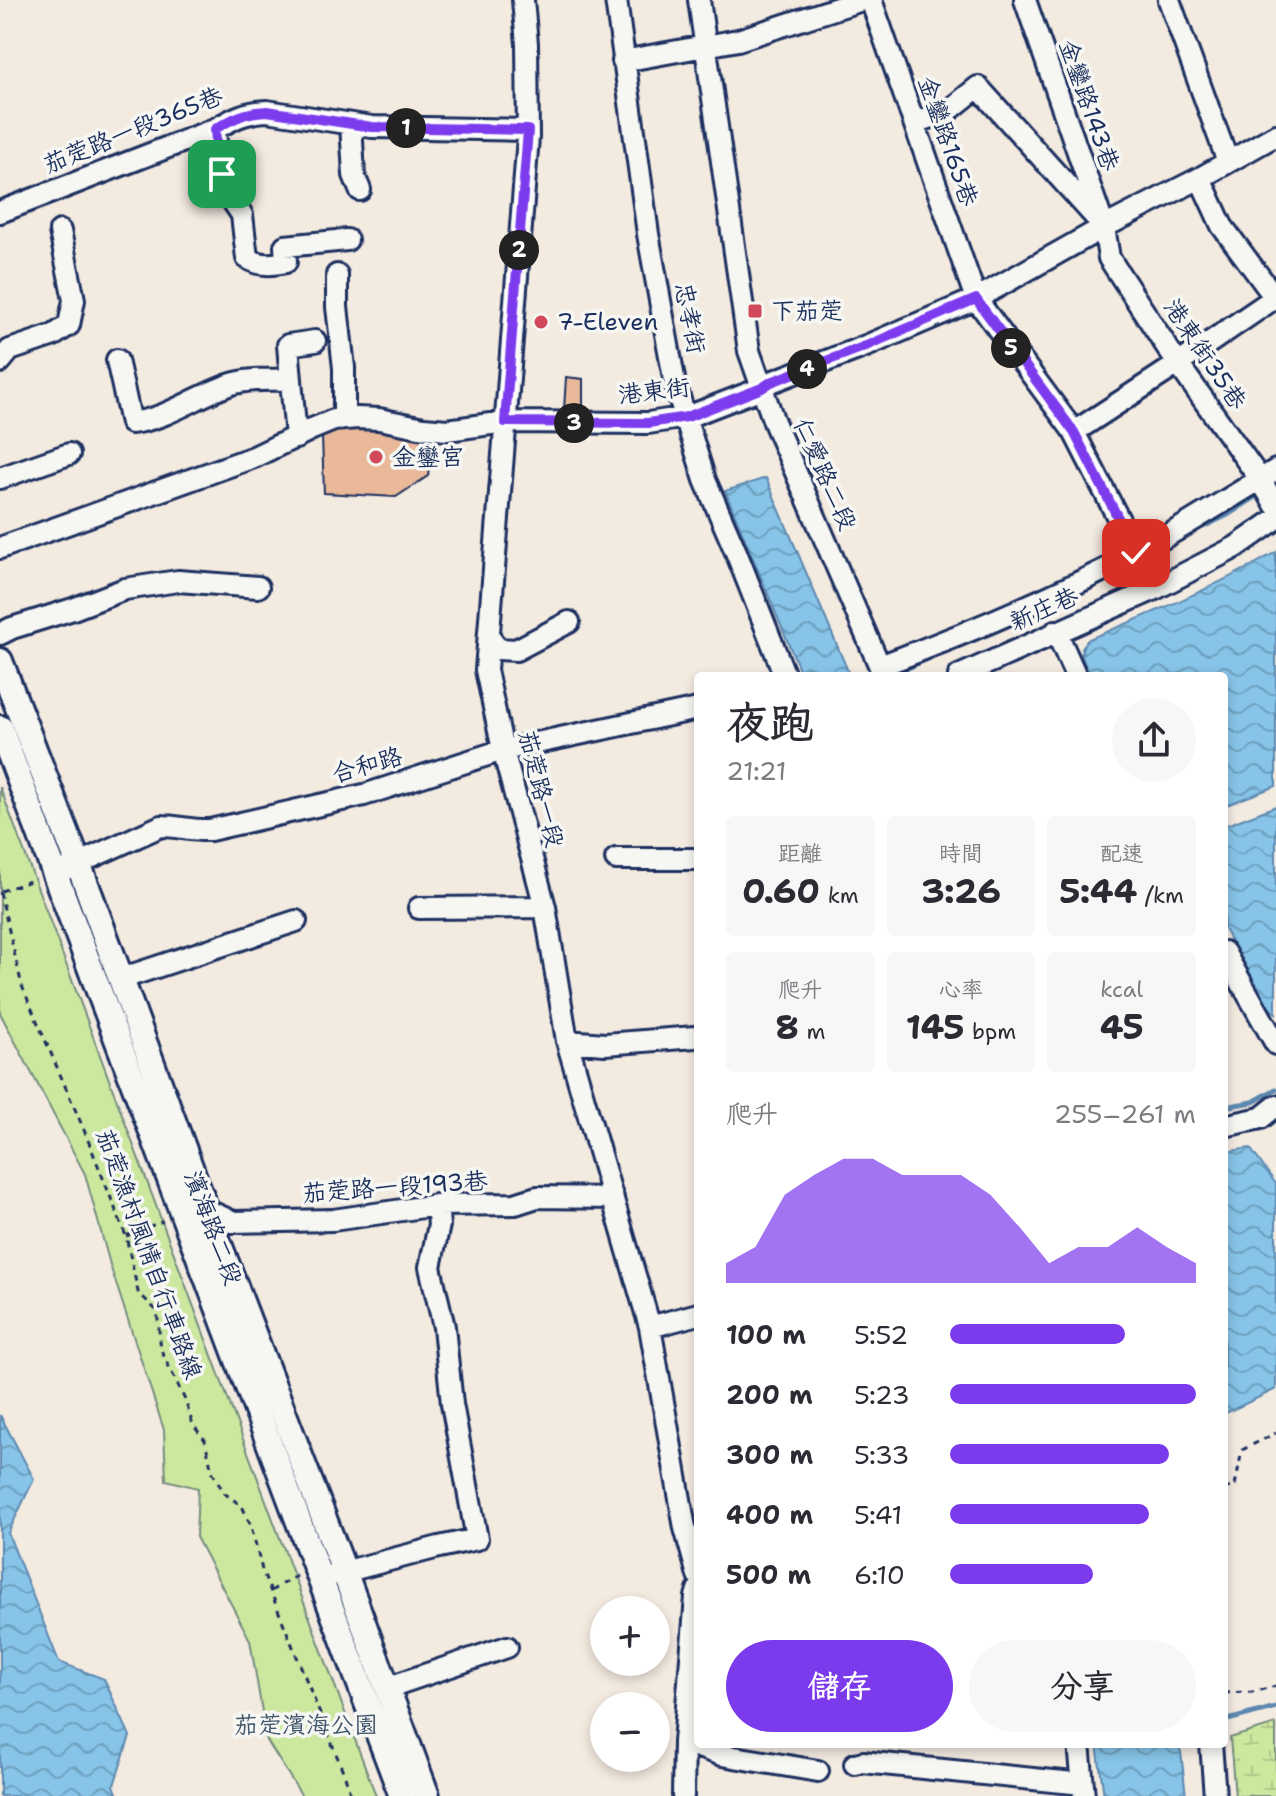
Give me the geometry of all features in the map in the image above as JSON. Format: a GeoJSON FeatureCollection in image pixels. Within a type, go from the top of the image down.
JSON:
{"type":"FeatureCollection","features":[{"type":"Feature","properties":{"kind":"main road","name":"濱海路二段"},"geometry":{"type":"LineString","coordinates":[[0,661],[120,979],[190,1214],[318,1574],[402,1796]]}},
{"type":"Feature","properties":{"kind":"main road","name":"濱海路二段"},"geometry":{"type":"LineString","coordinates":[[0,728],[54,873],[190,1214],[344,1571],[427,1796]]}},
{"type":"Feature","properties":{"kind":"street","name":"茄萣路一段"},"geometry":{"type":"LineString","coordinates":[[523,0],[528,130],[486,670],[503,750],[545,907],[567,1041],[650,1327],[690,1509],[694,1542]]}},
{"type":"Feature","properties":{"kind":"street","name":"忠孝街"},"geometry":{"type":"LineString","coordinates":[[616,0],[648,234],[675,384],[705,480],[783,672]]}},
{"type":"Feature","properties":{"kind":"street","name":"仁愛路二段"},"geometry":{"type":"LineString","coordinates":[[699,0],[749,351],[774,422],[882,672]]}},
{"type":"Feature","properties":{"kind":"street"},"geometry":{"type":"LineString","coordinates":[[623,61],[738,40],[862,0]]}},
{"type":"Feature","properties":{"kind":"street","name":"金鑾路165巷"},"geometry":{"type":"LineString","coordinates":[[871,0],[976,299],[1074,432],[1136,553]]}},
{"type":"Feature","properties":{"kind":"street","name":"金鑾路143巷"},"geometry":{"type":"LineString","coordinates":[[1025,0],[1104,227]]}},
{"type":"Feature","properties":{"kind":"street"},"geometry":{"type":"LineString","coordinates":[[1169,0],[1228,162]]}},
{"type":"Feature","properties":{"kind":"street"},"geometry":{"type":"LineString","coordinates":[[914,123],[947,112],[978,87],[1104,227]]}},
{"type":"Feature","properties":{"kind":"street","name":"茄萣路一段365巷"},"geometry":{"type":"LineString","coordinates":[[0,212],[215,129],[241,114],[267,111],[372,127],[528,130]]}},
{"type":"Feature","properties":{"kind":"street"},"geometry":{"type":"LineString","coordinates":[[351,124],[354,175],[360,190]]}},
{"type":"Feature","properties":{"kind":"street"},"geometry":{"type":"LineString","coordinates":[[215,129],[222,174],[232,200],[242,215],[247,258],[272,265],[286,262],[285,246],[347,240]]}},
{"type":"Feature","properties":{"kind":"street","name":"港東街"},"geometry":{"type":"LineString","coordinates":[[0,548],[231,466],[334,420],[379,419],[447,430],[505,422],[648,423],[687,417],[976,299],[1276,135]]}},
{"type":"Feature","properties":{"kind":"street"},"geometry":{"type":"LineString","coordinates":[[1074,432],[1276,298],[1222,226],[1200,178]]}},
{"type":"Feature","properties":{"kind":"street","name":"港東街35巷"},"geometry":{"type":"LineString","coordinates":[[1104,227],[1109,258],[1178,364],[1268,474],[1276,506]]}},
{"type":"Feature","properties":{"kind":"street"},"geometry":{"type":"LineString","coordinates":[[0,362],[10,350],[54,335],[69,325],[74,300],[60,231]]}},
{"type":"Feature","properties":{"kind":"street"},"geometry":{"type":"LineString","coordinates":[[337,275],[337,307],[344,368],[344,419]]}},
{"type":"Feature","properties":{"kind":"street"},"geometry":{"type":"LineString","coordinates":[[296,438],[288,345],[315,341]]}},
{"type":"Feature","properties":{"kind":"street"},"geometry":{"type":"LineString","coordinates":[[117,360],[131,423],[162,415],[236,383],[259,379],[291,380]]}},
{"type":"Feature","properties":{"kind":"street"},"geometry":{"type":"LineString","coordinates":[[0,478],[69,454]]}},
{"type":"Feature","properties":{"kind":"street"},"geometry":{"type":"LineString","coordinates":[[882,672],[1136,553],[1198,519],[1268,474]]}},
{"type":"Feature","properties":{"kind":"street","name":"新庄巷"},"geometry":{"type":"LineString","coordinates":[[968,672],[1157,588],[1236,547],[1276,519]]}},
{"type":"Feature","properties":{"kind":"street"},"geometry":{"type":"LineString","coordinates":[[0,634],[125,589],[178,581],[258,587]]}},
{"type":"Feature","properties":{"kind":"street"},"geometry":{"type":"LineString","coordinates":[[489,637],[498,649],[516,650],[569,622]]}},
{"type":"Feature","properties":{"kind":"street"},"geometry":{"type":"LineString","coordinates":[[1056,631],[1074,672]]}},
{"type":"Feature","properties":{"kind":"street","name":"合和路"},"geometry":{"type":"LineString","coordinates":[[54,873],[161,826],[196,831],[239,823],[364,795],[503,750],[694,710]]}},
{"type":"Feature","properties":{"kind":"street"},"geometry":{"type":"LineString","coordinates":[[616,859],[694,859]]}},
{"type":"Feature","properties":{"kind":"street"},"geometry":{"type":"LineString","coordinates":[[419,908],[545,907]]}},
{"type":"Feature","properties":{"kind":"street"},"geometry":{"type":"LineString","coordinates":[[120,979],[296,921]]}},
{"type":"Feature","properties":{"kind":"street"},"geometry":{"type":"LineString","coordinates":[[1228,959],[1276,1044]]}},
{"type":"Feature","properties":{"kind":"street"},"geometry":{"type":"LineString","coordinates":[[567,1041],[605,1044],[694,1037]]}},
{"type":"Feature","properties":{"kind":"street"},"geometry":{"type":"LineString","coordinates":[[1228,1125],[1261,1118],[1276,1106]]}},
{"type":"Feature","properties":{"kind":"street","name":"茄萣路一段193巷"},"geometry":{"type":"LineString","coordinates":[[190,1214],[233,1222],[333,1220],[437,1205],[515,1204],[537,1197],[613,1198]]}},
{"type":"Feature","properties":{"kind":"street"},"geometry":{"type":"LineString","coordinates":[[318,1574],[344,1571],[477,1539],[452,1404],[444,1327],[430,1267],[439,1225],[437,1205]]}},
{"type":"Feature","properties":{"kind":"street"},"geometry":{"type":"LineString","coordinates":[[650,1327],[694,1315]]}},
{"type":"Feature","properties":{"kind":"street"},"geometry":{"type":"LineString","coordinates":[[683,1796],[694,1621]]}},
{"type":"Feature","properties":{"kind":"street"},"geometry":{"type":"LineString","coordinates":[[386,1688],[507,1647]]}},
{"type":"Feature","properties":{"kind":"street"},"geometry":{"type":"LineString","coordinates":[[684,1742],[694,1745]]}},
{"type":"Feature","properties":{"kind":"street"},"geometry":{"type":"LineString","coordinates":[[702,1748],[722,1755],[818,1771]]}},
{"type":"Feature","properties":{"kind":"street"},"geometry":{"type":"LineString","coordinates":[[855,1764],[919,1767],[1083,1790],[1079,1748]]}},
{"type":"Feature","properties":{"kind":"street"},"geometry":{"type":"LineString","coordinates":[[1211,1748],[1215,1796]]}},
{"type":"Feature","properties":{"kind":"path"},"geometry":{"type":"LineString","coordinates":[[0,892],[54,873]]}},
{"type":"Feature","properties":{"kind":"path","name":"茄萣漁村風情自行車路線"},"geometry":{"type":"LineString","coordinates":[[0,892],[22,986],[126,1236],[138,1292],[157,1311],[161,1350],[185,1400],[193,1425],[205,1440],[212,1471],[224,1493],[242,1506],[251,1526],[262,1570],[351,1796]]}},
{"type":"Feature","properties":{"kind":"path"},"geometry":{"type":"LineString","coordinates":[[126,1236],[190,1214]]}},
{"type":"Feature","properties":{"kind":"path"},"geometry":{"type":"LineString","coordinates":[[1228,1488],[1235,1486],[1242,1450],[1276,1433]]}},
{"type":"Feature","properties":{"kind":"path"},"geometry":{"type":"LineString","coordinates":[[271,1591],[290,1579],[318,1574]]}},
{"type":"Feature","properties":{"kind":"path"},"geometry":{"type":"LineString","coordinates":[[1228,1693],[1252,1692],[1276,1686]]}},
{"type":"Feature","properties":{"kind":"green space","name":"茄萣濱海公園"},"geometry":{"type":"Polygon","coordinates":[[[0,787],[376,1796],[302,1796],[267,1741],[250,1640],[196,1537],[198,1488],[166,1480],[164,1430],[111,1268],[85,1174],[0,1013],[0,787]]]}},
{"type":"Feature","properties":{"kind":"green space"},"geometry":{"type":"Polygon","coordinates":[[[1276,1724],[1276,1796],[1235,1796],[1230,1738],[1276,1724]]]}},
{"type":"Feature","properties":{"kind":"water"},"geometry":{"type":"Polygon","coordinates":[[[766,478],[848,672],[800,672],[725,491],[766,478]]]}},
{"type":"Feature","properties":{"kind":"water"},"geometry":{"type":"Polygon","coordinates":[[[1276,552],[1276,786],[1228,804],[1228,672],[1089,672],[1082,657],[1082,648],[1089,639],[1276,552]]]}},
{"type":"Feature","properties":{"kind":"water"},"geometry":{"type":"Polygon","coordinates":[[[1276,806],[1276,1013],[1261,998],[1228,936],[1228,824],[1276,806]]]}},
{"type":"Feature","properties":{"kind":"water"},"geometry":{"type":"Polygon","coordinates":[[[1250,1148],[1276,1184],[1276,1389],[1228,1412],[1228,1151],[1250,1148]]]}},
{"type":"Feature","properties":{"kind":"water"},"geometry":{"type":"Polygon","coordinates":[[[0,1415],[34,1479],[8,1533],[59,1662],[104,1679],[130,1736],[114,1785],[118,1796],[0,1796],[0,1415]]]}},
{"type":"Feature","properties":{"kind":"water"},"geometry":{"type":"Polygon","coordinates":[[[1098,1748],[1180,1748],[1186,1796],[1104,1796],[1098,1748]]]}},
{"type":"Feature","properties":{"kind":"building"},"geometry":{"type":"Polygon","coordinates":[[[566,377],[583,379],[583,409],[564,410],[566,377]]]}},
{"type":"Feature","properties":{"kind":"building","name":"金鑾宮"},"geometry":{"type":"Polygon","coordinates":[[[353,422],[432,436],[428,476],[396,497],[324,493],[322,437],[353,422]]]}},
{"type":"Feature","properties":{"kind":"waterway"},"geometry":{"type":"LineString","coordinates":[[1190,533],[1228,515],[1262,493]]}},
{"type":"Feature","properties":{"kind":"waterway"},"geometry":{"type":"LineString","coordinates":[[900,672],[940,653]]}},
{"type":"Feature","properties":{"kind":"waterway"},"geometry":{"type":"LineString","coordinates":[[1228,1106],[1253,1102],[1276,1089]]}},
{"type":"Feature","properties":{"kind":"waterway"},"geometry":{"type":"LineString","coordinates":[[1228,1720],[1276,1707]]}},
{"type":"Feature","properties":{"kind":"place","name":"下茄萣"},"geometry":{"type":"Point","coordinates":[755,311]}},
{"type":"Feature","properties":{"kind":"place","name":"7-Eleven"},"geometry":{"type":"Point","coordinates":[541,322]}},
{"type":"Feature","properties":{"kind":"place","name":"金鑾宮"},"geometry":{"type":"Point","coordinates":[376,457]}},
{"type":"Feature","properties":{"kind":"route"},"geometry":{"type":"LineString","coordinates":[[222,174],[215,129],[241,114],[257,111],[372,127],[528,130],[505,422],[648,423],[687,417],[976,299],[1074,432],[1136,553]]}}]}
